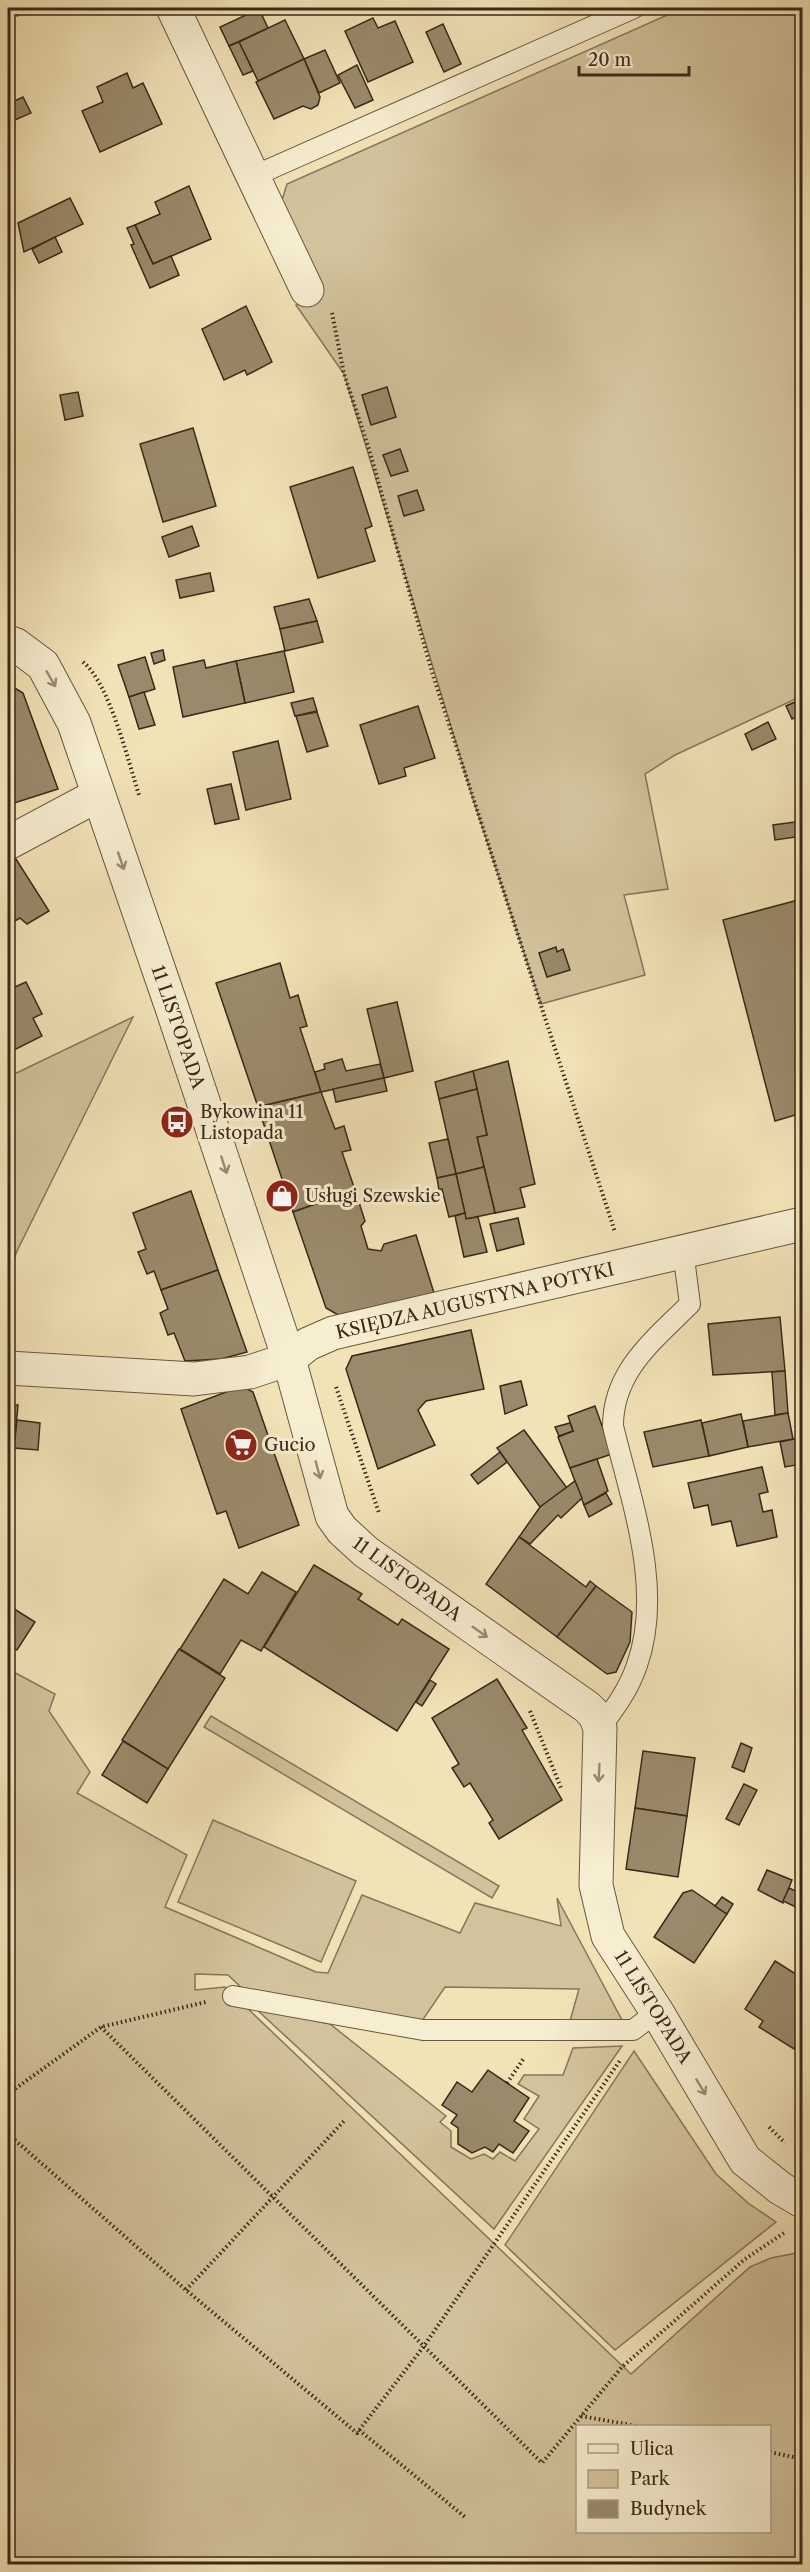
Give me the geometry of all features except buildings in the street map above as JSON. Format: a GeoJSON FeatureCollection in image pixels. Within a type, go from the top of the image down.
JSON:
{"type":"FeatureCollection","features":[{"type":"Feature","properties":{"kind":"street"},"geometry":{"type":"LineString","coordinates":[[173,8],[255,176],[319,298]]}},
{"type":"Feature","properties":{"kind":"street","name":"11 LISTOPADA"},"geometry":{"type":"LineString","coordinates":[[8,642],[16,645],[43,665],[74,723],[289,1359],[332,1516],[342,1530],[366,1552],[587,1707],[595,1715],[600,1728],[596,1885],[608,1936],[645,2021],[745,2160],[780,2188],[796,2215]]}},
{"type":"Feature","properties":{"kind":"street"},"geometry":{"type":"LineString","coordinates":[[8,843],[98,795]]}},
{"type":"Feature","properties":{"kind":"street","name":"KSIĘDZA AUGUSTYNA POTYKI"},"geometry":{"type":"LineString","coordinates":[[8,1368],[194,1378],[250,1372],[289,1359],[308,1344],[333,1333],[802,1224]]}},
{"type":"Feature","properties":{"kind":"lane"},"geometry":{"type":"LineString","coordinates":[[255,176],[633,8]]}},
{"type":"Feature","properties":{"kind":"lane"},"geometry":{"type":"LineString","coordinates":[[600,1728],[628,1688],[637,1665],[644,1642],[646,1598],[643,1554],[614,1426],[614,1407],[619,1388],[644,1350],[690,1304],[683,1251]]}},
{"type":"Feature","properties":{"kind":"lane"},"geometry":{"type":"LineString","coordinates":[[233,1996],[423,2030],[645,2021]]}},
{"type":"Feature","properties":{"kind":"path"},"geometry":{"type":"LineString","coordinates":[[8,19],[32,8]]}},
{"type":"Feature","properties":{"kind":"path"},"geometry":{"type":"LineString","coordinates":[[319,298],[369,449],[432,672],[617,1238]]}},
{"type":"Feature","properties":{"kind":"path"},"geometry":{"type":"LineString","coordinates":[[333,1376],[377,1511],[385,1518]]}},
{"type":"Feature","properties":{"kind":"path"},"geometry":{"type":"LineString","coordinates":[[527,1705],[562,1789]]}},
{"type":"Feature","properties":{"kind":"path"},"geometry":{"type":"LineString","coordinates":[[8,2094],[101,2027],[233,1996]]}},
{"type":"Feature","properties":{"kind":"path"},"geometry":{"type":"LineString","coordinates":[[8,2134],[186,2290],[357,2433],[424,2346],[645,2021]]}},
{"type":"Feature","properties":{"kind":"path"},"geometry":{"type":"LineString","coordinates":[[101,2027],[542,2463],[622,2367],[796,2215]]}},
{"type":"Feature","properties":{"kind":"path"},"geometry":{"type":"LineString","coordinates":[[186,2290],[345,2120]]}},
{"type":"Feature","properties":{"kind":"path"},"geometry":{"type":"LineString","coordinates":[[763,2122],[790,2148]]}},
{"type":"Feature","properties":{"kind":"path"},"geometry":{"type":"LineString","coordinates":[[581,2416],[626,2425]]}},
{"type":"Feature","properties":{"kind":"path"},"geometry":{"type":"LineString","coordinates":[[359,2430],[465,2517]]}},
{"type":"Feature","properties":{"kind":"path"},"geometry":{"type":"LineString","coordinates":[[771,2452],[802,2458]]}},
{"type":"Feature","properties":{"kind":"green space"},"geometry":{"type":"Polygon","coordinates":[[[683,8],[802,8],[802,696],[675,755],[645,774],[668,889],[624,895],[645,975],[541,1004],[473,799],[344,374],[296,305],[322,293],[282,200],[287,184],[683,8]]]}},
{"type":"Feature","properties":{"kind":"green space"},"geometry":{"type":"Polygon","coordinates":[[[133,1017],[17,1251],[8,1276],[8,1077],[133,1017]]]}},
{"type":"Feature","properties":{"kind":"green space"},"geometry":{"type":"Polygon","coordinates":[[[8,1669],[55,1694],[49,1711],[90,1772],[77,1793],[187,1855],[165,1907],[316,1972],[328,1973],[362,1895],[460,1933],[475,1903],[561,1926],[557,1898],[623,2022],[570,2021],[579,1989],[445,1987],[422,2021],[245,1991],[228,1975],[195,1974],[195,1990],[225,1987],[631,2374],[750,2267],[771,2258],[802,2252],[802,2564],[8,2564],[8,1669]]]}},
{"type":"Feature","properties":{"kind":"green space"},"geometry":{"type":"Polygon","coordinates":[[[211,1716],[499,1886],[492,1898],[204,1727],[211,1716]]]}},
{"type":"Feature","properties":{"kind":"green space"},"geometry":{"type":"Polygon","coordinates":[[[213,1820],[356,1881],[321,1962],[178,1902],[213,1820]]]}},
{"type":"Feature","properties":{"kind":"green space"},"geometry":{"type":"Polygon","coordinates":[[[255,2008],[330,2024],[446,2116],[440,2122],[451,2131],[451,2147],[471,2159],[484,2154],[493,2159],[500,2152],[515,2161],[539,2129],[524,2119],[539,2096],[518,2084],[524,2075],[563,2075],[573,2048],[622,2046],[494,2229],[255,2008]]]}},
{"type":"Feature","properties":{"kind":"green space"},"geometry":{"type":"Polygon","coordinates":[[[634,2051],[716,2174],[748,2203],[776,2222],[615,2350],[505,2245],[634,2051]]]}},
{"type":"Feature","properties":{"kind":"place","name":"Bykowina 11 Listopada"},"geometry":{"type":"Point","coordinates":[177,1122]}},
{"type":"Feature","properties":{"kind":"place","name":"Usługi Szewskie"},"geometry":{"type":"Point","coordinates":[282,1196]}},
{"type":"Feature","properties":{"kind":"place","name":"Gucio"},"geometry":{"type":"Point","coordinates":[241,1445]}}]}
